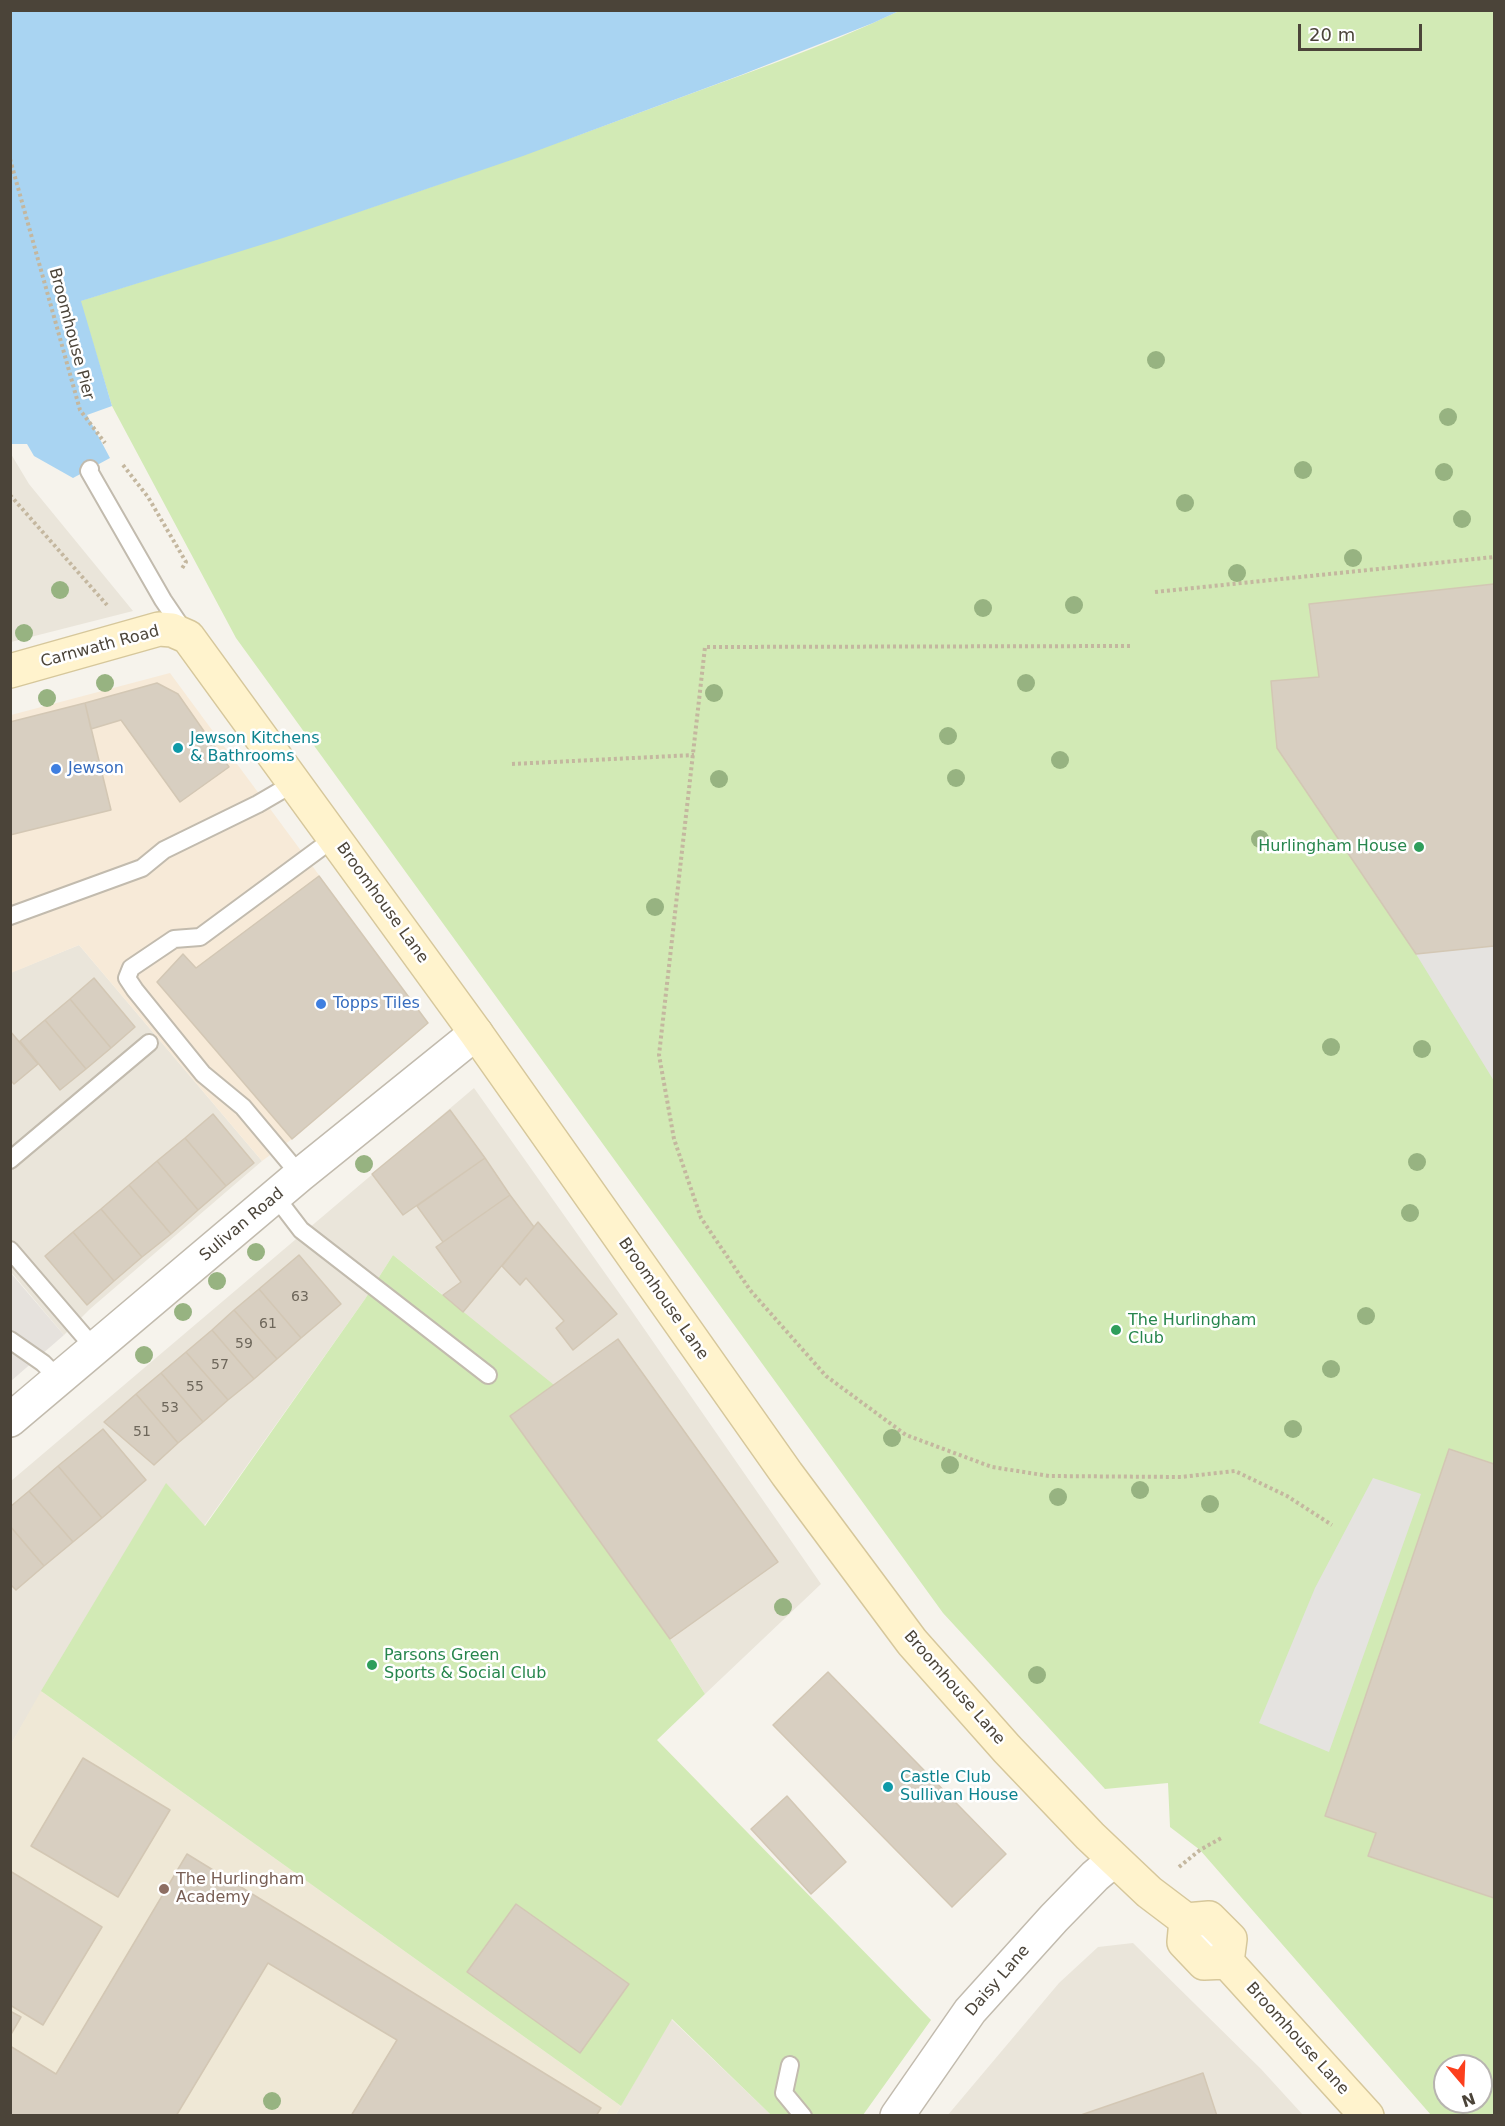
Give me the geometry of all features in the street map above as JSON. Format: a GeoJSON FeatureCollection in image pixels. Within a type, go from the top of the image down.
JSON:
{"type":"FeatureCollection","features":[{"type":"Feature","properties":{"kind":"street","name":"Carnwath Road"},"geometry":{"type":"LineString","coordinates":[[10,671],[135,637],[159,628],[172,630],[188,637]]}},
{"type":"Feature","properties":{"kind":"street","name":"Broomhouse Lane"},"geometry":{"type":"LineString","coordinates":[[188,637],[476,1033],[787,1474],[912,1642],[1007,1749],[1114,1860],[1149,1892],[1186,1920],[1184,1942],[1204,1963],[1227,1962],[1367,2115]]}},
{"type":"Feature","properties":{"kind":"street","name":"Sulivan Road"},"geometry":{"type":"LineString","coordinates":[[10,1420],[300,1175],[476,1033]]}},
{"type":"Feature","properties":{"kind":"street","name":"Daisy Lane"},"geometry":{"type":"LineString","coordinates":[[897,2115],[970,2011],[1054,1918],[1114,1860]]}},
{"type":"Feature","properties":{"kind":"lane"},"geometry":{"type":"LineString","coordinates":[[90,469],[89,471],[163,600],[188,637]]}},
{"type":"Feature","properties":{"kind":"lane"},"geometry":{"type":"LineString","coordinates":[[10,916],[142,868],[164,850],[258,804],[294,783]]}},
{"type":"Feature","properties":{"kind":"lane"},"geometry":{"type":"LineString","coordinates":[[300,1175],[243,1107],[202,1074],[127,978],[131,968],[174,939],[200,937],[334,838]]}},
{"type":"Feature","properties":{"kind":"lane"},"geometry":{"type":"LineString","coordinates":[[10,1160],[149,1043]]}},
{"type":"Feature","properties":{"kind":"lane"},"geometry":{"type":"LineString","coordinates":[[275,1196],[301,1230],[488,1375]]}},
{"type":"Feature","properties":{"kind":"lane"},"geometry":{"type":"LineString","coordinates":[[10,1250],[95,1349]]}},
{"type":"Feature","properties":{"kind":"lane"},"geometry":{"type":"LineString","coordinates":[[10,1340],[43,1363],[58,1379]]}},
{"type":"Feature","properties":{"kind":"lane"},"geometry":{"type":"LineString","coordinates":[[790,2065],[784,2093],[803,2115]]}},
{"type":"Feature","properties":{"kind":"path","name":"Broomhouse Pier"},"geometry":{"type":"LineString","coordinates":[[10,159],[80,410],[107,445]]}},
{"type":"Feature","properties":{"kind":"path"},"geometry":{"type":"LineString","coordinates":[[121,462],[148,497]]}},
{"type":"Feature","properties":{"kind":"path"},"geometry":{"type":"LineString","coordinates":[[10,495],[135,637]]}},
{"type":"Feature","properties":{"kind":"path"},"geometry":{"type":"LineString","coordinates":[[1155,592],[1494,557]]}},
{"type":"Feature","properties":{"kind":"path"},"geometry":{"type":"LineString","coordinates":[[1130,646],[705,647],[659,1055],[674,1139],[700,1218],[750,1290],[826,1376],[906,1435],[992,1467],[1049,1476],[1181,1477],[1235,1471],[1287,1496],[1332,1525]]}},
{"type":"Feature","properties":{"kind":"path"},"geometry":{"type":"LineString","coordinates":[[512,764],[694,755]]}},
{"type":"Feature","properties":{"kind":"path"},"geometry":{"type":"LineString","coordinates":[[1149,1892],[1200,1850],[1223,1837]]}},
{"type":"Feature","properties":{"kind":"shaded area"},"geometry":{"type":"Polygon","coordinates":[[[11,454],[29,484],[133,611],[11,642],[11,454]]]}},
{"type":"Feature","properties":{"kind":"shaded area"},"geometry":{"type":"Polygon","coordinates":[[[170,673],[428,1023],[292,1139],[262,1161],[79,945],[11,973],[11,715],[170,673]]]}},
{"type":"Feature","properties":{"kind":"shaded area"},"geometry":{"type":"Polygon","coordinates":[[[79,945],[262,1161],[90,1309],[64,1335],[11,1272],[10,973],[79,945]]]}},
{"type":"Feature","properties":{"kind":"shaded area"},"geometry":{"type":"Polygon","coordinates":[[[1494,946],[1494,1081],[1416,954],[1494,946]]]}},
{"type":"Feature","properties":{"kind":"shaded area"},"geometry":{"type":"Polygon","coordinates":[[[474,1088],[821,1584],[705,1694],[670,1639],[510,1416],[443,1295],[393,1255],[365,1299],[204,1526],[166,1484],[11,1744],[11,1481],[474,1088]]]}},
{"type":"Feature","properties":{"kind":"shaded area"},"geometry":{"type":"Polygon","coordinates":[[[10,1272],[64,1335],[11,1381],[10,1381],[10,1272]]]}},
{"type":"Feature","properties":{"kind":"shaded area"},"geometry":{"type":"Polygon","coordinates":[[[1373,1478],[1421,1494],[1329,1752],[1259,1723],[1315,1588],[1373,1478]]]}},
{"type":"Feature","properties":{"kind":"shaded area","name":"The Hurlingham Academy"},"geometry":{"type":"Polygon","coordinates":[[[41,1691],[621,2106],[615,2116],[11,2116],[11,1744],[41,1691]]]}},
{"type":"Feature","properties":{"kind":"shaded area"},"geometry":{"type":"Polygon","coordinates":[[[1133,1943],[1261,2069],[1303,2115],[947,2116],[1059,1983],[1098,1947],[1133,1943]]]}},
{"type":"Feature","properties":{"kind":"shaded area"},"geometry":{"type":"Polygon","coordinates":[[[671,2019],[771,2115],[615,2116],[671,2019]]]}},
{"type":"Feature","properties":{"kind":"green space","name":"The Hurlingham Club"},"geometry":{"type":"Polygon","coordinates":[[[899,11],[1494,11],[1494,2115],[1431,2115],[1200,1850],[1170,1827],[1168,1783],[1105,1789],[943,1613],[236,638],[112,406],[80,301],[297,232],[512,159],[778,62],[899,11]]]}},
{"type":"Feature","properties":{"kind":"green space","name":"Parsons Green Sports & Social Club"},"geometry":{"type":"Polygon","coordinates":[[[393,1255],[554,1385],[511,1417],[670,1639],[705,1694],[657,1740],[931,2020],[863,2115],[771,2115],[672,2019],[621,2106],[41,1691],[166,1483],[205,1526],[365,1299],[393,1255]]]}},
{"type":"Feature","properties":{"kind":"water"},"geometry":{"type":"Polygon","coordinates":[[[10,11],[899,11],[741,75],[523,156],[283,238],[81,301],[112,406],[87,415],[110,458],[73,478],[34,456],[27,444],[11,444],[10,11]]]}},
{"type":"Feature","properties":{"kind":"building","name":"Hurlingham House"},"geometry":{"type":"Polygon","coordinates":[[[1494,584],[1494,946],[1416,954],[1277,748],[1271,681],[1319,677],[1309,604],[1494,584]]]}},
{"type":"Feature","properties":{"kind":"building","name":"Jewson Kitchens & Bathrooms"},"geometry":{"type":"Polygon","coordinates":[[[157,683],[178,694],[229,767],[180,802],[121,720],[91,729],[85,703],[157,683]]]}},
{"type":"Feature","properties":{"kind":"building","name":"Jewson"},"geometry":{"type":"Polygon","coordinates":[[[85,703],[111,810],[10,835],[10,722],[85,703]]]}},
{"type":"Feature","properties":{"kind":"building"},"geometry":{"type":"Polygon","coordinates":[[[319,876],[428,1023],[292,1139],[157,982],[183,954],[196,968],[319,876]]]}},
{"type":"Feature","properties":{"kind":"building"},"geometry":{"type":"Polygon","coordinates":[[[94,978],[135,1027],[111,1048],[70,999],[94,978]]]}},
{"type":"Feature","properties":{"kind":"building"},"geometry":{"type":"Polygon","coordinates":[[[70,999],[111,1048],[86,1069],[45,1020],[70,999]]]}},
{"type":"Feature","properties":{"kind":"building"},"geometry":{"type":"Polygon","coordinates":[[[45,1020],[86,1069],[60,1090],[20,1041],[45,1020]]]}},
{"type":"Feature","properties":{"kind":"building"},"geometry":{"type":"Polygon","coordinates":[[[10,1031],[38,1064],[14,1084],[10,1080],[10,1031]]]}},
{"type":"Feature","properties":{"kind":"building"},"geometry":{"type":"Polygon","coordinates":[[[450,1110],[485,1158],[403,1215],[372,1174],[450,1110]]]}},
{"type":"Feature","properties":{"kind":"building"},"geometry":{"type":"Polygon","coordinates":[[[213,1114],[254,1163],[226,1186],[185,1138],[213,1114]]]}},
{"type":"Feature","properties":{"kind":"building"},"geometry":{"type":"Polygon","coordinates":[[[185,1138],[226,1186],[198,1210],[157,1161],[185,1138]]]}},
{"type":"Feature","properties":{"kind":"building"},"geometry":{"type":"Polygon","coordinates":[[[485,1158],[510,1195],[443,1242],[417,1206],[485,1158]]]}},
{"type":"Feature","properties":{"kind":"building"},"geometry":{"type":"Polygon","coordinates":[[[157,1161],[198,1210],[171,1234],[129,1185],[157,1161]]]}},
{"type":"Feature","properties":{"kind":"building"},"geometry":{"type":"Polygon","coordinates":[[[129,1185],[171,1234],[142,1257],[101,1209],[129,1185]]]}},
{"type":"Feature","properties":{"kind":"building"},"geometry":{"type":"Polygon","coordinates":[[[510,1195],[534,1227],[463,1312],[443,1295],[461,1282],[436,1247],[510,1195]]]}},
{"type":"Feature","properties":{"kind":"building"},"geometry":{"type":"Polygon","coordinates":[[[101,1209],[142,1257],[114,1281],[73,1232],[101,1209]]]}},
{"type":"Feature","properties":{"kind":"building"},"geometry":{"type":"Polygon","coordinates":[[[538,1222],[617,1314],[573,1350],[556,1328],[564,1321],[526,1278],[520,1285],[502,1266],[538,1222]]]}},
{"type":"Feature","properties":{"kind":"building"},"geometry":{"type":"Polygon","coordinates":[[[73,1232],[114,1281],[87,1305],[45,1256],[73,1232]]]}},
{"type":"Feature","properties":{"kind":"building"},"geometry":{"type":"Polygon","coordinates":[[[299,1255],[341,1304],[301,1338],[259,1289],[299,1255]]]}},
{"type":"Feature","properties":{"kind":"building"},"geometry":{"type":"Polygon","coordinates":[[[259,1289],[301,1338],[277,1359],[234,1310],[259,1289]]]}},
{"type":"Feature","properties":{"kind":"building"},"geometry":{"type":"Polygon","coordinates":[[[234,1310],[277,1359],[254,1379],[212,1330],[234,1310]]]}},
{"type":"Feature","properties":{"kind":"building"},"geometry":{"type":"Polygon","coordinates":[[[212,1330],[254,1379],[228,1400],[186,1352],[212,1330]]]}},
{"type":"Feature","properties":{"kind":"building"},"geometry":{"type":"Polygon","coordinates":[[[618,1339],[778,1562],[670,1639],[510,1416],[618,1339]]]}},
{"type":"Feature","properties":{"kind":"building"},"geometry":{"type":"Polygon","coordinates":[[[186,1352],[228,1400],[203,1422],[161,1373],[186,1352]]]}},
{"type":"Feature","properties":{"kind":"building"},"geometry":{"type":"Polygon","coordinates":[[[161,1373],[203,1422],[178,1443],[136,1394],[161,1373]]]}},
{"type":"Feature","properties":{"kind":"building"},"geometry":{"type":"Polygon","coordinates":[[[136,1394],[178,1443],[154,1465],[104,1422],[136,1394]]]}},
{"type":"Feature","properties":{"kind":"building"},"geometry":{"type":"Polygon","coordinates":[[[103,1429],[146,1480],[102,1518],[58,1466],[103,1429]]]}},
{"type":"Feature","properties":{"kind":"building"},"geometry":{"type":"Polygon","coordinates":[[[1449,1449],[1494,1464],[1494,1898],[1368,1856],[1376,1833],[1325,1816],[1449,1449]]]}},
{"type":"Feature","properties":{"kind":"building"},"geometry":{"type":"Polygon","coordinates":[[[58,1466],[102,1518],[73,1542],[29,1491],[58,1466]]]}},
{"type":"Feature","properties":{"kind":"building"},"geometry":{"type":"Polygon","coordinates":[[[29,1491],[73,1542],[44,1566],[10,1526],[10,1507],[29,1491]]]}},
{"type":"Feature","properties":{"kind":"building"},"geometry":{"type":"Polygon","coordinates":[[[10,1526],[44,1566],[16,1590],[10,1584],[10,1526]]]}},
{"type":"Feature","properties":{"kind":"building","name":"Castle Club Sullivan House"},"geometry":{"type":"Polygon","coordinates":[[[828,1672],[1006,1854],[952,1907],[773,1725],[828,1672]]]}},
{"type":"Feature","properties":{"kind":"building"},"geometry":{"type":"Polygon","coordinates":[[[83,1758],[170,1810],[118,1897],[31,1846],[83,1758]]]}},
{"type":"Feature","properties":{"kind":"building"},"geometry":{"type":"Polygon","coordinates":[[[787,1796],[846,1862],[811,1894],[751,1829],[787,1796]]]}},
{"type":"Feature","properties":{"kind":"building"},"geometry":{"type":"Polygon","coordinates":[[[187,1854],[601,2108],[596,2116],[351,2116],[397,2040],[268,1963],[176,2116],[10,2116],[10,2046],[56,2074],[187,1854]]]}},
{"type":"Feature","properties":{"kind":"building"},"geometry":{"type":"Polygon","coordinates":[[[10,1871],[102,1927],[43,2025],[10,2005],[10,1871]]]}},
{"type":"Feature","properties":{"kind":"building"},"geometry":{"type":"Polygon","coordinates":[[[516,1904],[629,1984],[580,2053],[467,1972],[516,1904]]]}},
{"type":"Feature","properties":{"kind":"building"},"geometry":{"type":"Polygon","coordinates":[[[10,2011],[21,2017],[10,2036],[10,2011]]]}},
{"type":"Feature","properties":{"kind":"building"},"geometry":{"type":"Polygon","coordinates":[[[1203,2073],[1217,2116],[1078,2116],[1203,2073]]]}},
{"type":"Feature","properties":{"kind":"place","name":"Jewson Kitchens & Bathrooms"},"geometry":{"type":"Point","coordinates":[178,748]}},
{"type":"Feature","properties":{"kind":"place","name":"Jewson"},"geometry":{"type":"Point","coordinates":[56,769]}},
{"type":"Feature","properties":{"kind":"place","name":"Hurlingham House"},"geometry":{"type":"Point","coordinates":[1419,847]}},
{"type":"Feature","properties":{"kind":"place","name":"Topps Tiles"},"geometry":{"type":"Point","coordinates":[321,1004]}},
{"type":"Feature","properties":{"kind":"place","name":"The Hurlingham Club"},"geometry":{"type":"Point","coordinates":[1116,1330]}},
{"type":"Feature","properties":{"kind":"place","name":"Parsons Green Sports & Social Club"},"geometry":{"type":"Point","coordinates":[372,1665]}},
{"type":"Feature","properties":{"kind":"place","name":"Castle Club Sullivan House"},"geometry":{"type":"Point","coordinates":[888,1787]}},
{"type":"Feature","properties":{"kind":"place","name":"The Hurlingham Academy"},"geometry":{"type":"Point","coordinates":[164,1889]}}]}
